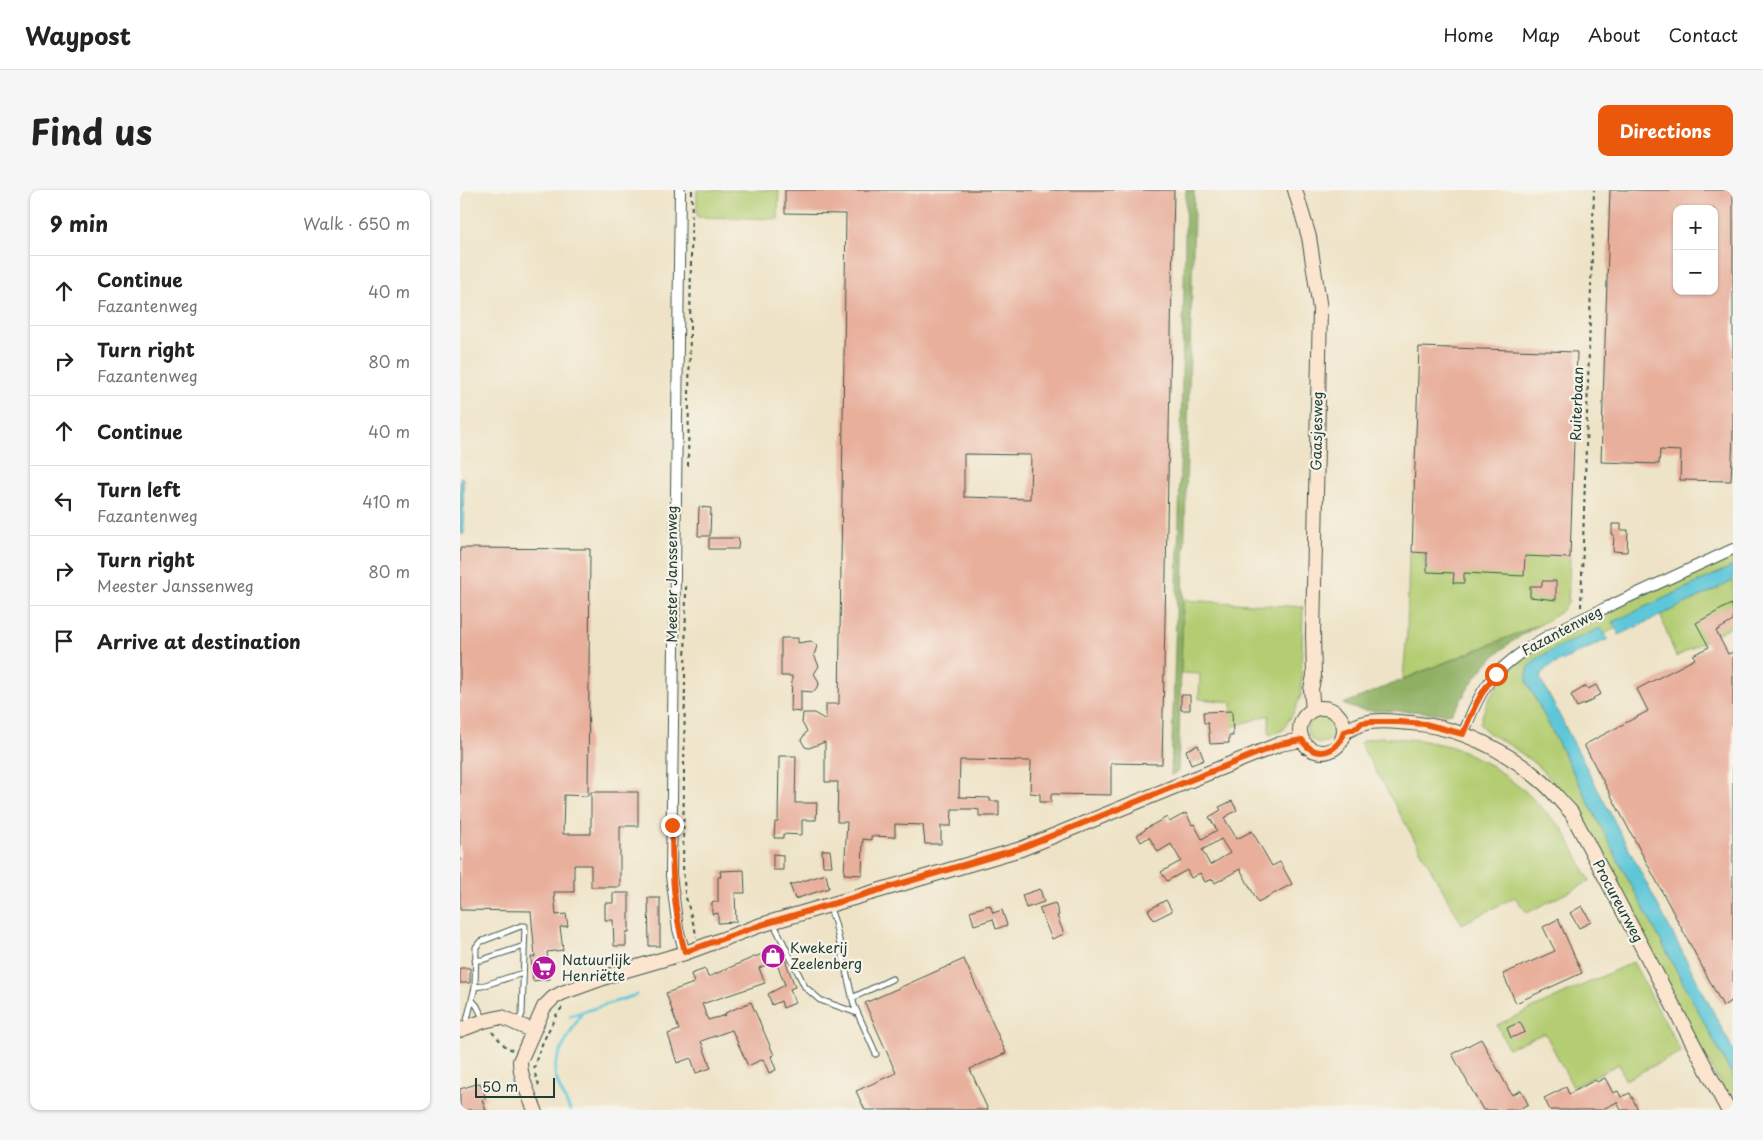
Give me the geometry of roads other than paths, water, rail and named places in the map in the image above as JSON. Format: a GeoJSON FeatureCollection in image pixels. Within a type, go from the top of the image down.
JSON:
{"type":"FeatureCollection","features":[{"type":"Feature","properties":{"kind":"main road","name":"Gaasjesweg"},"geometry":{"type":"LineString","coordinates":[[1296,190],[1310,237],[1320,309],[1314,624],[1314,676],[1320,690],[1318,708]]}},
{"type":"Feature","properties":{"kind":"main road"},"geometry":{"type":"LineString","coordinates":[[1318,708],[1335,711],[1343,726],[1342,738],[1336,746],[1327,751],[1311,749],[1301,735],[1304,717],[1318,708]]}},
{"type":"Feature","properties":{"kind":"main road"},"geometry":{"type":"LineString","coordinates":[[1343,726],[1356,728],[1362,723],[1399,722],[1425,724],[1463,734]]}},
{"type":"Feature","properties":{"kind":"main road","name":"Procureurweg"},"geometry":{"type":"LineString","coordinates":[[1463,734],[1486,744],[1522,766],[1540,780],[1571,812],[1728,1110]]}},
{"type":"Feature","properties":{"kind":"main road"},"geometry":{"type":"LineString","coordinates":[[535,1110],[520,1067],[522,1054],[544,1007],[553,998],[562,993],[773,921],[1021,848],[1280,744],[1288,736],[1301,735]]}},
{"type":"Feature","properties":{"kind":"main road"},"geometry":{"type":"LineString","coordinates":[[465,1028],[487,1026],[502,1017],[532,1031]]}},
{"type":"Feature","properties":{"kind":"street","name":"Meester Janssenweg"},"geometry":{"type":"LineString","coordinates":[[680,190],[672,875],[678,929],[685,952]]}},
{"type":"Feature","properties":{"kind":"street","name":"Fazantenweg"},"geometry":{"type":"LineString","coordinates":[[1463,734],[1484,688],[1496,674],[1526,649],[1580,619],[1733,549]]}},
{"type":"Feature","properties":{"kind":"lane"},"geometry":{"type":"LineString","coordinates":[[828,905],[835,923],[852,998],[876,1054]]}},
{"type":"Feature","properties":{"kind":"lane"},"geometry":{"type":"LineString","coordinates":[[773,921],[805,987],[820,1000],[857,1013]]}},
{"type":"Feature","properties":{"kind":"lane"},"geometry":{"type":"LineString","coordinates":[[465,1028],[475,987],[476,947],[480,942],[524,926],[522,1014],[518,1024]]}},
{"type":"Feature","properties":{"kind":"lane"},"geometry":{"type":"LineString","coordinates":[[475,960],[482,960],[524,946]]}},
{"type":"Feature","properties":{"kind":"lane"},"geometry":{"type":"LineString","coordinates":[[475,987],[523,973]]}},
{"type":"Feature","properties":{"kind":"lane"},"geometry":{"type":"LineString","coordinates":[[852,998],[892,979]]}},
{"type":"Feature","properties":{"kind":"lane"},"geometry":{"type":"LineString","coordinates":[[472,1000],[487,1026]]}},
{"type":"Feature","properties":{"kind":"water"},"geometry":{"type":"Polygon","coordinates":[[[460,477],[463,478],[464,534],[460,534],[460,477]]]}},
{"type":"Feature","properties":{"kind":"water"},"geometry":{"type":"Polygon","coordinates":[[[1733,566],[1733,581],[1619,635],[1613,622],[1733,566]]]}},
{"type":"Feature","properties":{"kind":"water"},"geometry":{"type":"Polygon","coordinates":[[[1601,628],[1608,639],[1546,668],[1540,678],[1733,1050],[1733,1077],[1619,862],[1527,682],[1529,668],[1536,660],[1601,628]]]}},
{"type":"Feature","properties":{"kind":"waterway"},"geometry":{"type":"LineString","coordinates":[[570,1016],[636,995]]}},
{"type":"Feature","properties":{"kind":"waterway"},"geometry":{"type":"LineString","coordinates":[[570,1110],[557,1083],[555,1067],[565,1042],[582,1012]]}},
{"type":"Feature","properties":{"kind":"place","name":"Kwekerij Zeelenberg"},"geometry":{"type":"Point","coordinates":[773,956]}},
{"type":"Feature","properties":{"kind":"place","name":"Natuurlijk Henriëtte"},"geometry":{"type":"Point","coordinates":[544,968]}}]}
